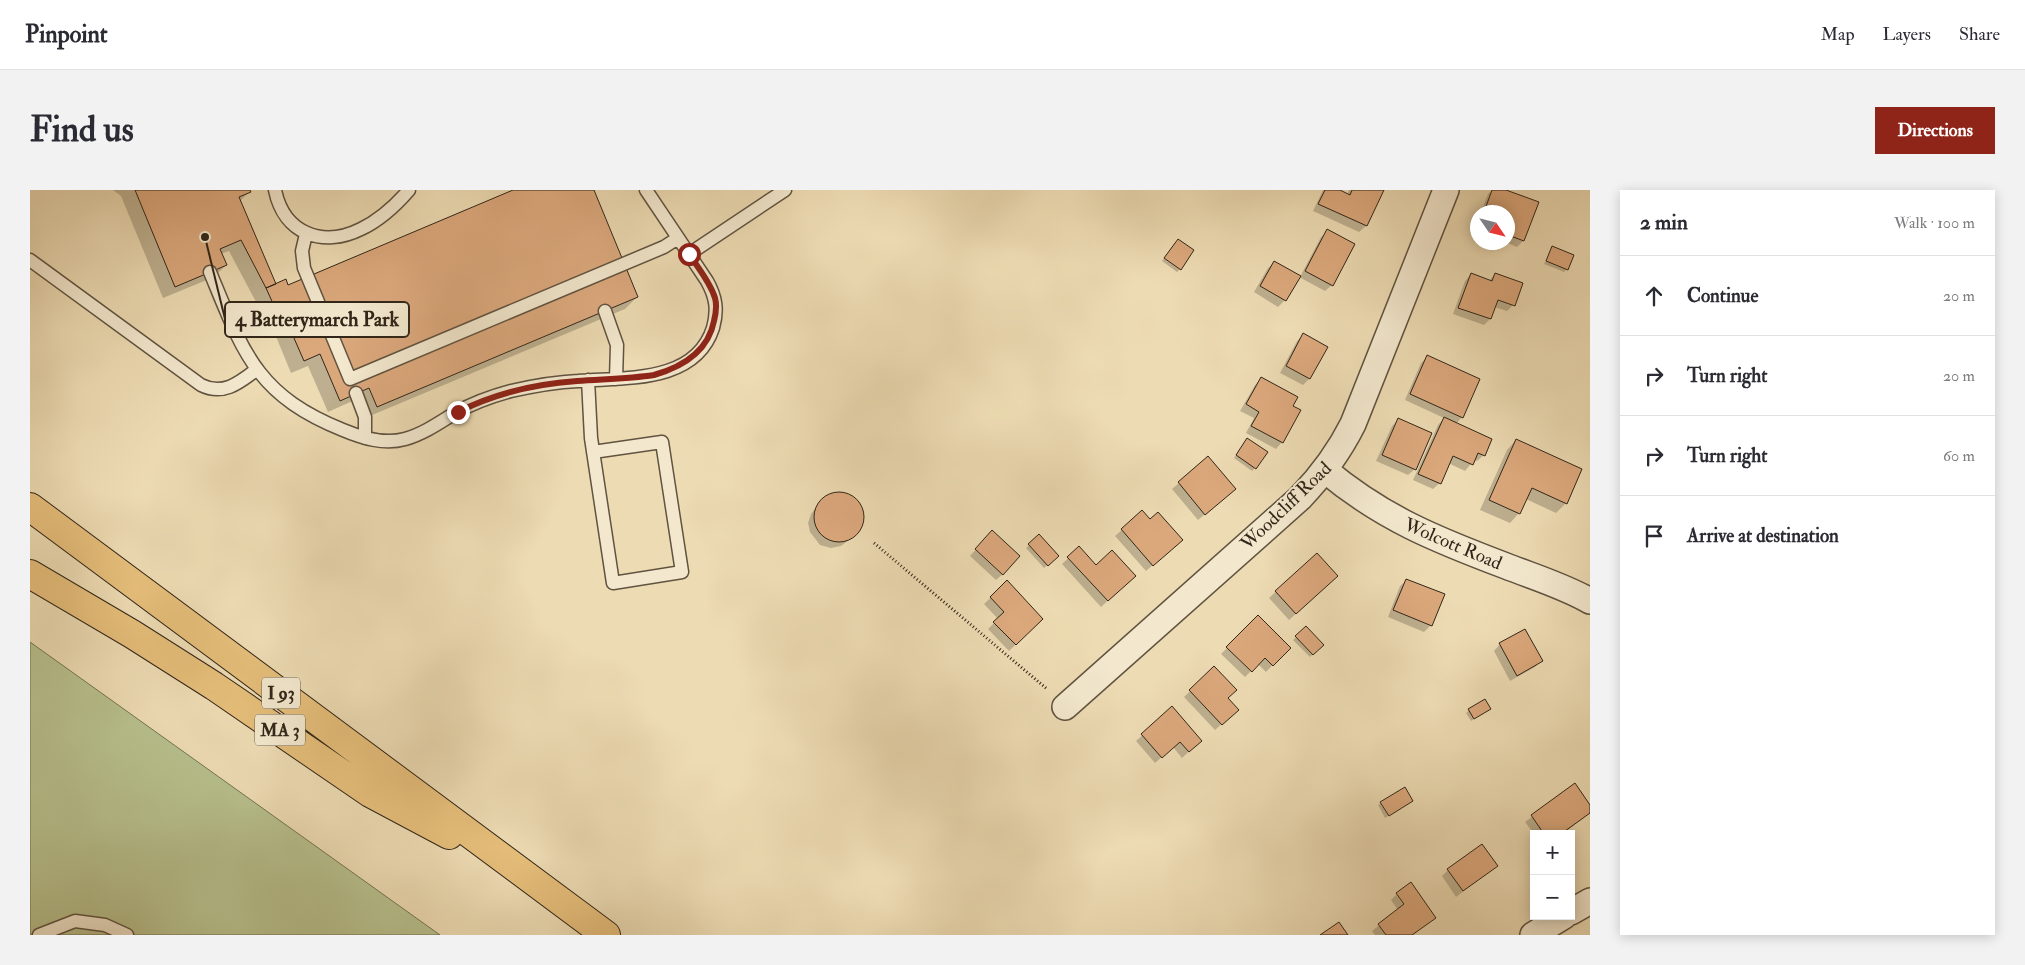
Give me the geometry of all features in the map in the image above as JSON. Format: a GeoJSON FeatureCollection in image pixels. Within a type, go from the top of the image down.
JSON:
{"type":"FeatureCollection","features":[{"type":"Feature","properties":{"kind":"highway","name":"I 93"},"geometry":{"type":"LineString","coordinates":[[30,507],[606,935]]}},
{"type":"Feature","properties":{"kind":"highway","name":"MA 3"},"geometry":{"type":"LineString","coordinates":[[30,574],[206,681],[370,793],[532,880]]}},
{"type":"Feature","properties":{"kind":"street","name":"Woodcliff Road"},"geometry":{"type":"LineString","coordinates":[[1065,707],[1300,498],[1336,456],[1352,424],[1446,190]]}},
{"type":"Feature","properties":{"kind":"street","name":"Wolcott Road"},"geometry":{"type":"LineString","coordinates":[[1325,470],[1360,498],[1408,526],[1445,543],[1567,590],[1590,601]]}},
{"type":"Feature","properties":{"kind":"street"},"geometry":{"type":"LineString","coordinates":[[1575,910],[1590,901]]}},
{"type":"Feature","properties":{"kind":"street"},"geometry":{"type":"LineString","coordinates":[[1533,935],[1557,920]]}},
{"type":"Feature","properties":{"kind":"lane"},"geometry":{"type":"LineString","coordinates":[[276,190],[280,207],[287,219],[306,234],[318,237],[338,237],[362,229],[388,211],[409,190]]}},
{"type":"Feature","properties":{"kind":"lane"},"geometry":{"type":"LineString","coordinates":[[210,272],[241,346],[256,370],[277,392],[288,401],[332,425],[365,438],[384,442],[404,440],[416,436],[492,396],[527,388],[588,380],[641,377],[667,372],[689,360],[708,340],[714,326],[716,302],[707,281],[646,190]]}},
{"type":"Feature","properties":{"kind":"lane"},"geometry":{"type":"LineString","coordinates":[[689,254],[785,190]]}},
{"type":"Feature","properties":{"kind":"lane"},"geometry":{"type":"LineString","coordinates":[[306,234],[302,251],[304,268],[350,379],[664,247],[678,238]]}},
{"type":"Feature","properties":{"kind":"lane"},"geometry":{"type":"LineString","coordinates":[[30,260],[201,385],[217,390],[228,388],[256,370]]}},
{"type":"Feature","properties":{"kind":"lane"},"geometry":{"type":"LineString","coordinates":[[604,311],[617,345],[616,379]]}},
{"type":"Feature","properties":{"kind":"lane"},"geometry":{"type":"LineString","coordinates":[[588,380],[593,452],[613,583],[682,572],[662,442],[593,452]]}},
{"type":"Feature","properties":{"kind":"lane"},"geometry":{"type":"LineString","coordinates":[[356,393],[366,421],[365,438]]}},
{"type":"Feature","properties":{"kind":"lane"},"geometry":{"type":"LineString","coordinates":[[39,935],[75,921],[105,925],[127,935]]}},
{"type":"Feature","properties":{"kind":"path"},"geometry":{"type":"LineString","coordinates":[[874,542],[1065,707]]}},
{"type":"Feature","properties":{"kind":"green space"},"geometry":{"type":"Polygon","coordinates":[[[30,642],[440,935],[30,935],[30,642]]]}},
{"type":"Feature","properties":{"kind":"building"},"geometry":{"type":"Polygon","coordinates":[[[135,190],[250,190],[251,192],[239,197],[276,284],[266,288],[241,240],[220,249],[227,265],[175,287],[135,190]]]}},
{"type":"Feature","properties":{"kind":"building"},"geometry":{"type":"Polygon","coordinates":[[[513,190],[594,190],[638,297],[377,407],[369,388],[340,401],[320,354],[304,361],[280,306],[275,308],[266,288],[286,279],[288,285],[513,190]]]}},
{"type":"Feature","properties":{"kind":"building"},"geometry":{"type":"Polygon","coordinates":[[[1325,190],[1340,190],[1350,195],[1352,190],[1384,190],[1367,226],[1318,204],[1325,190]]]}},
{"type":"Feature","properties":{"kind":"building"},"geometry":{"type":"Polygon","coordinates":[[[1492,190],[1506,190],[1539,202],[1524,241],[1515,238],[1515,205],[1487,205],[1492,190]]]}},
{"type":"Feature","properties":{"kind":"building"},"geometry":{"type":"Polygon","coordinates":[[[1327,229],[1355,244],[1333,286],[1305,271],[1327,229]]]}},
{"type":"Feature","properties":{"kind":"building"},"geometry":{"type":"Polygon","coordinates":[[[1178,239],[1194,250],[1181,270],[1164,258],[1178,239]]]}},
{"type":"Feature","properties":{"kind":"building"},"geometry":{"type":"Polygon","coordinates":[[[1552,246],[1574,255],[1568,270],[1546,261],[1552,246]]]}},
{"type":"Feature","properties":{"kind":"building"},"geometry":{"type":"Polygon","coordinates":[[[1274,261],[1301,276],[1286,301],[1260,286],[1274,261]]]}},
{"type":"Feature","properties":{"kind":"building"},"geometry":{"type":"Polygon","coordinates":[[[1471,273],[1492,281],[1495,273],[1523,283],[1515,306],[1498,300],[1491,319],[1458,308],[1471,273]]]}},
{"type":"Feature","properties":{"kind":"building"},"geometry":{"type":"Polygon","coordinates":[[[1303,333],[1328,347],[1310,379],[1286,366],[1303,333]]]}},
{"type":"Feature","properties":{"kind":"building"},"geometry":{"type":"Polygon","coordinates":[[[1427,355],[1480,379],[1463,418],[1410,394],[1427,355]]]}},
{"type":"Feature","properties":{"kind":"building"},"geometry":{"type":"Polygon","coordinates":[[[1261,377],[1298,397],[1293,406],[1301,410],[1283,443],[1251,426],[1259,412],[1246,404],[1261,377]]]}},
{"type":"Feature","properties":{"kind":"building"},"geometry":{"type":"Polygon","coordinates":[[[1444,417],[1492,439],[1485,456],[1478,453],[1473,465],[1453,456],[1441,484],[1418,474],[1444,417]]]}},
{"type":"Feature","properties":{"kind":"building"},"geometry":{"type":"Polygon","coordinates":[[[1398,418],[1432,433],[1416,470],[1382,455],[1398,418]]]}},
{"type":"Feature","properties":{"kind":"building"},"geometry":{"type":"Polygon","coordinates":[[[1247,438],[1268,452],[1256,469],[1236,455],[1247,438]]]}},
{"type":"Feature","properties":{"kind":"building"},"geometry":{"type":"Polygon","coordinates":[[[1516,439],[1582,469],[1567,504],[1532,488],[1520,514],[1489,500],[1516,439]]]}},
{"type":"Feature","properties":{"kind":"building"},"geometry":{"type":"Polygon","coordinates":[[[1208,456],[1236,489],[1205,515],[1178,482],[1208,456]]]}},
{"type":"Feature","properties":{"kind":"building"},"geometry":{"type":"Polygon","coordinates":[[[834,492],[844,492],[857,499],[864,512],[864,522],[857,535],[844,542],[834,542],[825,538],[818,531],[814,522],[814,512],[818,503],[825,496],[834,492]]]}},
{"type":"Feature","properties":{"kind":"building"},"geometry":{"type":"Polygon","coordinates":[[[1142,510],[1150,519],[1158,512],[1183,540],[1153,566],[1121,529],[1142,510]]]}},
{"type":"Feature","properties":{"kind":"building"},"geometry":{"type":"Polygon","coordinates":[[[992,530],[1020,556],[1003,575],[975,549],[992,530]]]}},
{"type":"Feature","properties":{"kind":"building"},"geometry":{"type":"Polygon","coordinates":[[[1039,534],[1059,556],[1048,566],[1028,544],[1039,534]]]}},
{"type":"Feature","properties":{"kind":"building"},"geometry":{"type":"Polygon","coordinates":[[[1079,546],[1096,565],[1112,550],[1136,576],[1108,601],[1067,557],[1079,546]]]}},
{"type":"Feature","properties":{"kind":"building"},"geometry":{"type":"Polygon","coordinates":[[[1317,553],[1338,576],[1296,614],[1275,591],[1317,553]]]}},
{"type":"Feature","properties":{"kind":"building"},"geometry":{"type":"Polygon","coordinates":[[[1406,579],[1445,594],[1432,626],[1393,610],[1406,579]]]}},
{"type":"Feature","properties":{"kind":"building"},"geometry":{"type":"Polygon","coordinates":[[[1007,580],[1043,619],[1016,645],[993,622],[1004,612],[990,597],[1007,580]]]}},
{"type":"Feature","properties":{"kind":"building"},"geometry":{"type":"Polygon","coordinates":[[[1258,615],[1291,648],[1273,666],[1265,658],[1252,672],[1226,647],[1258,615]]]}},
{"type":"Feature","properties":{"kind":"building"},"geometry":{"type":"Polygon","coordinates":[[[1306,626],[1324,645],[1313,655],[1295,636],[1306,626]]]}},
{"type":"Feature","properties":{"kind":"building"},"geometry":{"type":"Polygon","coordinates":[[[1525,629],[1543,661],[1517,676],[1499,643],[1525,629]]]}},
{"type":"Feature","properties":{"kind":"building"},"geometry":{"type":"Polygon","coordinates":[[[1214,666],[1237,690],[1228,698],[1239,710],[1222,725],[1189,690],[1214,666]]]}},
{"type":"Feature","properties":{"kind":"building"},"geometry":{"type":"Polygon","coordinates":[[[1485,699],[1491,709],[1474,719],[1468,709],[1485,699]]]}},
{"type":"Feature","properties":{"kind":"building"},"geometry":{"type":"Polygon","coordinates":[[[1172,706],[1202,741],[1189,752],[1180,742],[1162,758],[1141,734],[1172,706]]]}},
{"type":"Feature","properties":{"kind":"building"},"geometry":{"type":"Polygon","coordinates":[[[1575,783],[1590,805],[1590,813],[1567,830],[1541,830],[1531,815],[1575,783]]]}},
{"type":"Feature","properties":{"kind":"building"},"geometry":{"type":"Polygon","coordinates":[[[1405,787],[1413,801],[1389,816],[1380,802],[1405,787]]]}},
{"type":"Feature","properties":{"kind":"building"},"geometry":{"type":"Polygon","coordinates":[[[1482,844],[1498,866],[1463,891],[1447,869],[1482,844]]]}},
{"type":"Feature","properties":{"kind":"building"},"geometry":{"type":"Polygon","coordinates":[[[1411,882],[1436,918],[1412,935],[1386,935],[1378,924],[1404,904],[1396,893],[1411,882]]]}},
{"type":"Feature","properties":{"kind":"building"},"geometry":{"type":"Polygon","coordinates":[[[1339,922],[1348,935],[1320,935],[1339,922]]]}},
{"type":"Feature","properties":{"kind":"place","name":"4 Batterymarch Park"},"geometry":{"type":"Point","coordinates":[205,237]}},
{"type":"Feature","properties":{"kind":"route"},"geometry":{"type":"LineString","coordinates":[[458,412],[492,396],[508,392],[560,383],[654,375],[667,372],[689,360],[698,353],[708,340],[714,326],[716,302],[712,289],[689,254]]}}]}
